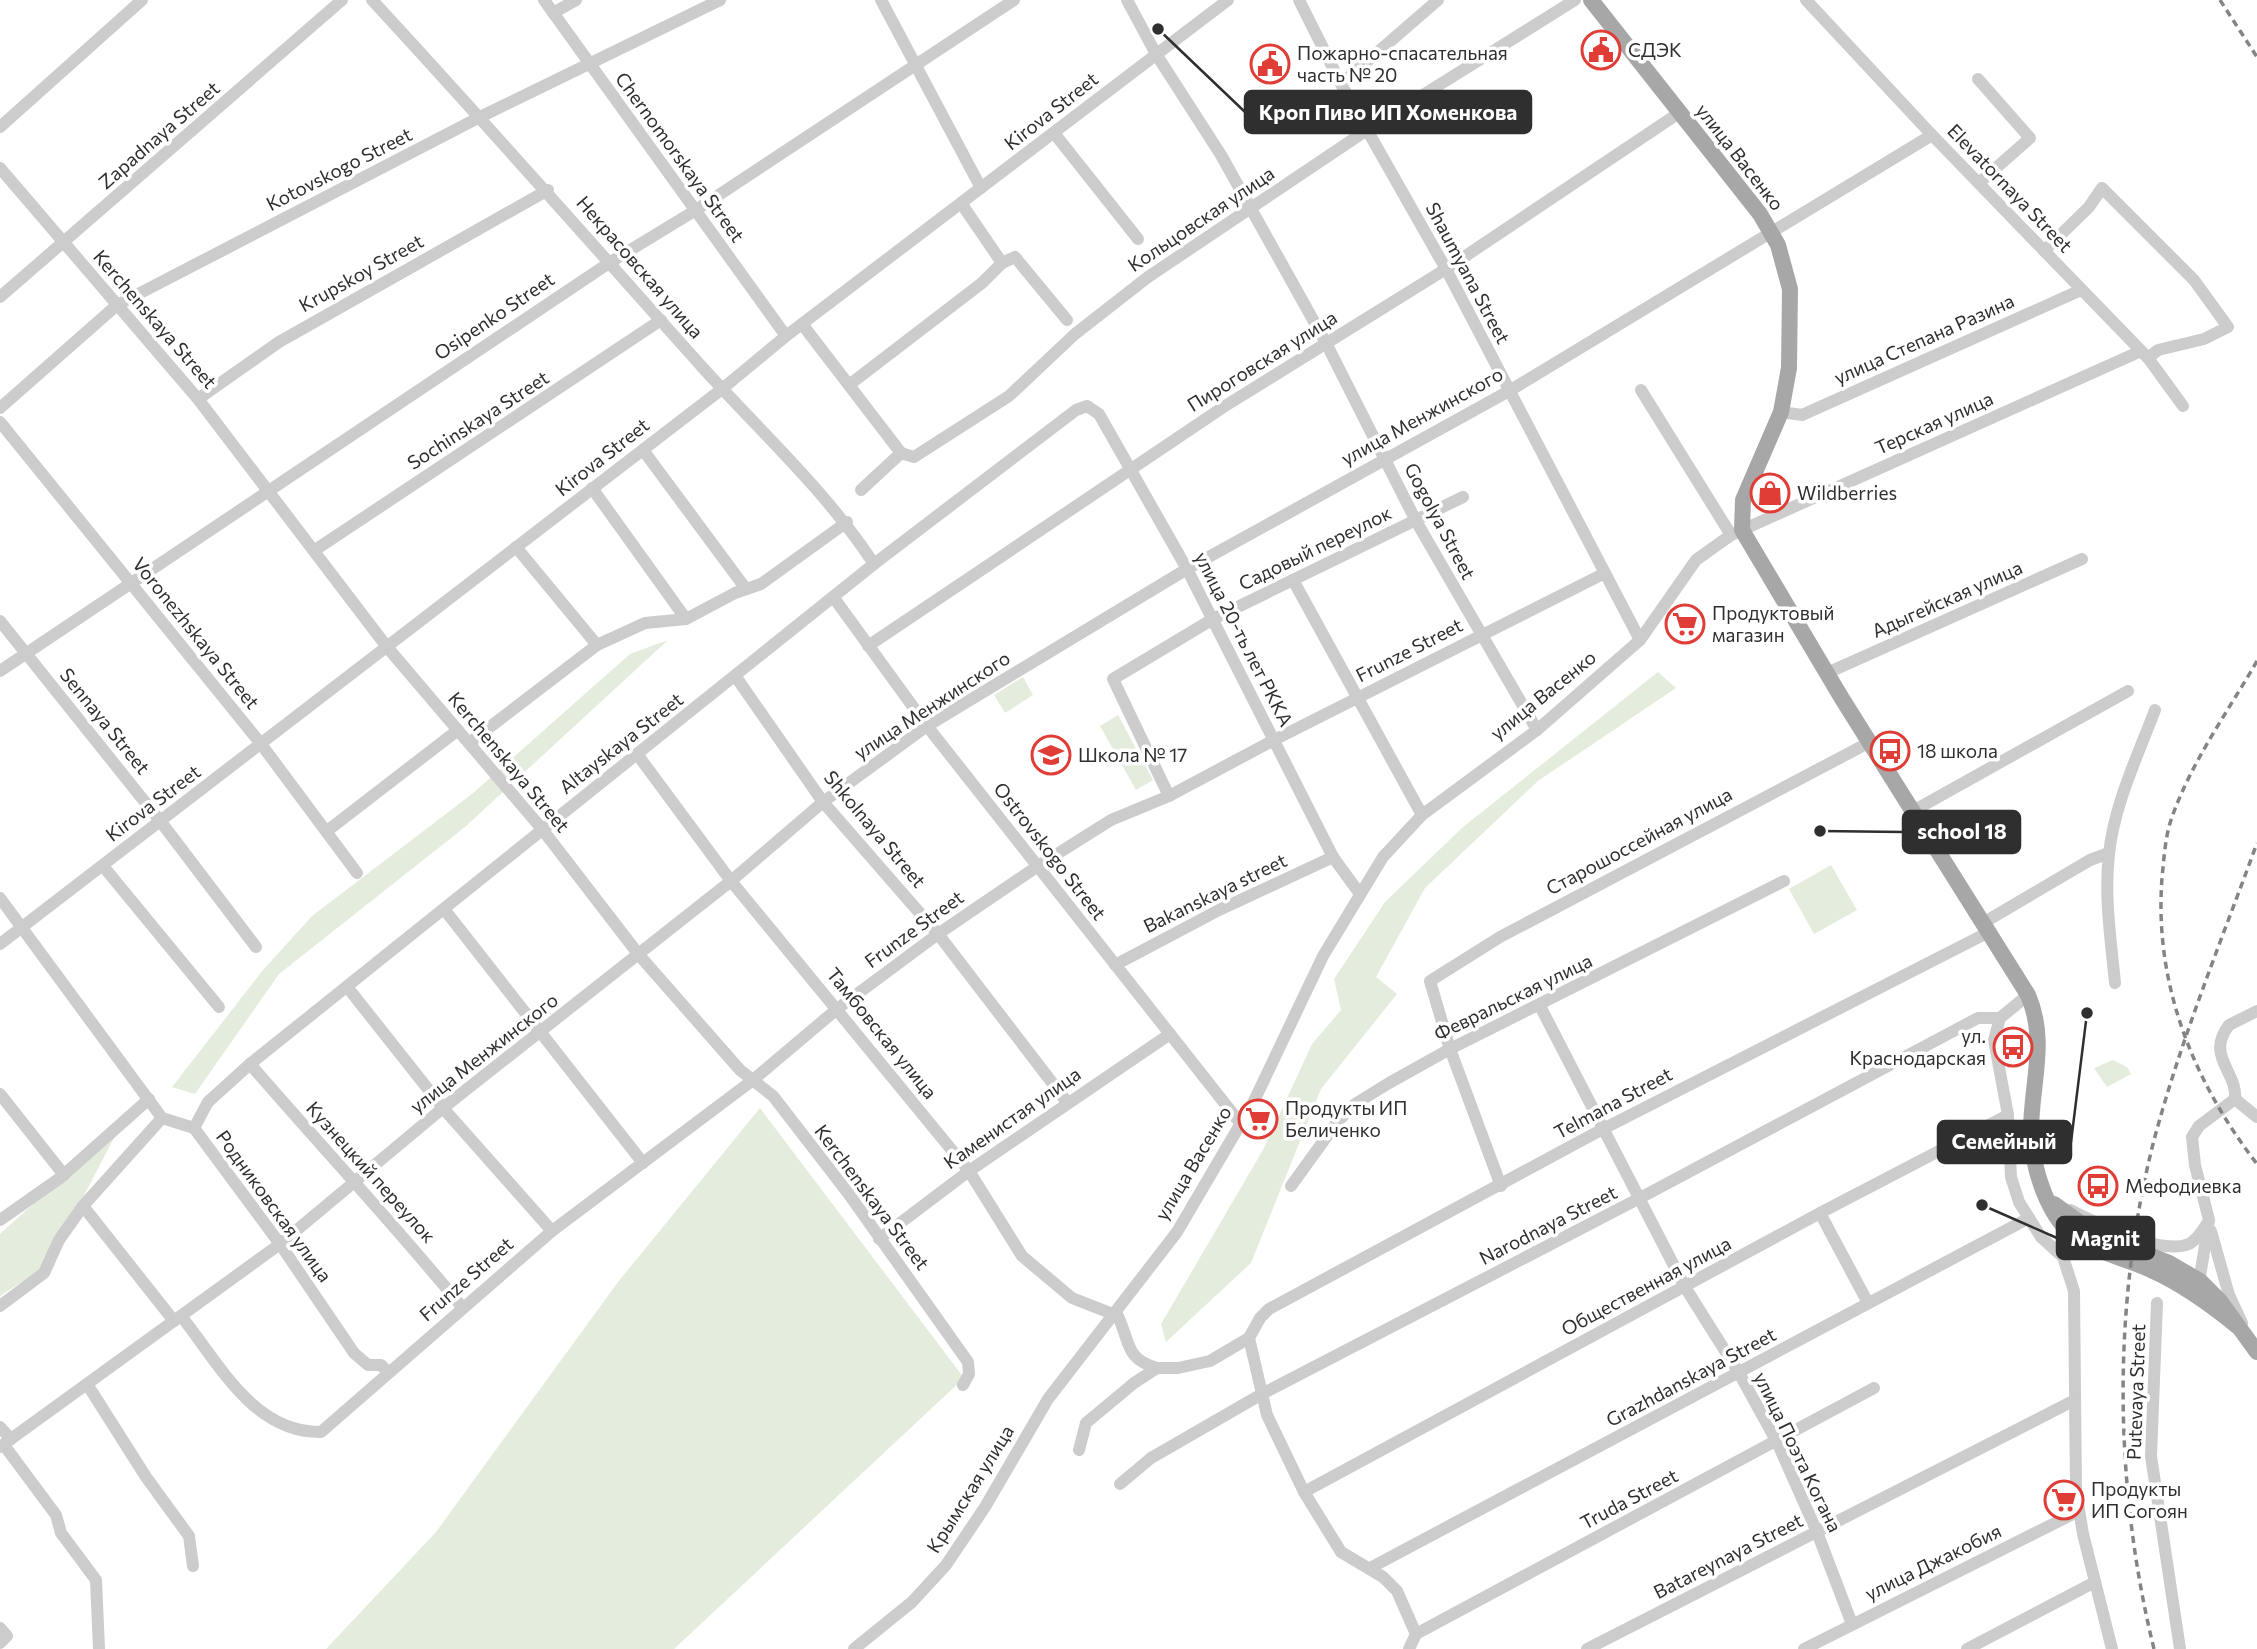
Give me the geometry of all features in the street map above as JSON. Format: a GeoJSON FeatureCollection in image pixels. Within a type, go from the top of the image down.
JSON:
{"type":"FeatureCollection","features":[{"type":"Feature","properties":{"kind":"main road","name":"улица Васенко"},"geometry":{"type":"LineString","coordinates":[[1591,0],[1760,214],[1778,245],[1790,289],[1789,368],[1781,412],[1742,500],[1737,532]]}},
{"type":"Feature","properties":{"kind":"main road"},"geometry":{"type":"LineString","coordinates":[[1737,532],[2028,995],[2036,1014],[2039,1042],[2031,1130],[2034,1160],[2047,1199],[2094,1233],[2169,1263],[2198,1287],[2253,1346]]}},
{"type":"Feature","properties":{"kind":"street"},"geometry":{"type":"LineString","coordinates":[[0,127],[142,0]]}},
{"type":"Feature","properties":{"kind":"street","name":"Zapadnaya Street"},"geometry":{"type":"LineString","coordinates":[[0,298],[342,0]]}},
{"type":"Feature","properties":{"kind":"street","name":"Некрасовская улица"},"geometry":{"type":"LineString","coordinates":[[372,0],[548,190],[609,263],[722,389],[847,522],[874,564]]}},
{"type":"Feature","properties":{"kind":"street","name":"Chernomorskaya Street"},"geometry":{"type":"LineString","coordinates":[[544,0],[786,336]]}},
{"type":"Feature","properties":{"kind":"street"},"geometry":{"type":"LineString","coordinates":[[553,13],[576,0]]}},
{"type":"Feature","properties":{"kind":"street","name":"Kotovskogo Street"},"geometry":{"type":"LineString","coordinates":[[0,408],[117,305],[481,117],[590,66],[720,0]]}},
{"type":"Feature","properties":{"kind":"street"},"geometry":{"type":"LineString","coordinates":[[881,0],[981,188]]}},
{"type":"Feature","properties":{"kind":"street","name":"Osipenko Street"},"geometry":{"type":"LineString","coordinates":[[0,671],[609,263],[696,210],[1014,0]]}},
{"type":"Feature","properties":{"kind":"street","name":"Gogolya Street"},"geometry":{"type":"LineString","coordinates":[[1127,0],[1156,54],[1221,155],[1249,211],[1326,343],[1416,521],[1537,730]]}},
{"type":"Feature","properties":{"kind":"street","name":"Kirova Street"},"geometry":{"type":"LineString","coordinates":[[0,944],[722,389],[786,336],[1228,0]]}},
{"type":"Feature","properties":{"kind":"street","name":"Shaumyana Street"},"geometry":{"type":"LineString","coordinates":[[1299,0],[1341,84],[1446,269],[1640,640]]}},
{"type":"Feature","properties":{"kind":"street"},"geometry":{"type":"LineString","coordinates":[[1341,84],[1438,0]]}},
{"type":"Feature","properties":{"kind":"street","name":"Кольцовская улица"},"geometry":{"type":"LineString","coordinates":[[864,488],[901,453],[914,457],[1009,396],[1075,334],[1148,277],[1367,130],[1575,0]]}},
{"type":"Feature","properties":{"kind":"street","name":"Elevatornaya Street"},"geometry":{"type":"LineString","coordinates":[[1806,0],[1931,135],[2144,355],[2183,406]]}},
{"type":"Feature","properties":{"kind":"street"},"geometry":{"type":"LineString","coordinates":[[1978,79],[2030,138],[1979,183]]}},
{"type":"Feature","properties":{"kind":"street","name":"Пироговская улица"},"geometry":{"type":"LineString","coordinates":[[868,646],[1130,469],[1446,269],[1679,113]]}},
{"type":"Feature","properties":{"kind":"street"},"geometry":{"type":"LineString","coordinates":[[1054,133],[1139,239]]}},
{"type":"Feature","properties":{"kind":"street","name":"улица Менжинского"},"geometry":{"type":"LineString","coordinates":[[5,1444],[280,1244],[443,1108],[639,955],[824,802],[927,726],[1187,569],[1384,457],[1509,390],[1772,234],[1931,135]]}},
{"type":"Feature","properties":{"kind":"street","name":"Kerchenskaya Street"},"geometry":{"type":"LineString","coordinates":[[0,168],[198,399],[387,647],[541,829],[639,955],[740,1070],[773,1096],[968,1362],[970,1374],[963,1385]]}},
{"type":"Feature","properties":{"kind":"street","name":"Терская улица"},"geometry":{"type":"LineString","coordinates":[[1737,532],[2144,355],[2204,339],[2228,327],[2194,280],[2102,188],[2089,207],[2044,251]]}},
{"type":"Feature","properties":{"kind":"street","name":"Krupskoy Street"},"geometry":{"type":"LineString","coordinates":[[198,399],[279,342],[548,190]]}},
{"type":"Feature","properties":{"kind":"street"},"geometry":{"type":"LineString","coordinates":[[961,203],[1002,264]]}},
{"type":"Feature","properties":{"kind":"street"},"geometry":{"type":"LineString","coordinates":[[849,385],[982,284],[1002,264],[1015,257],[1067,320]]}},
{"type":"Feature","properties":{"kind":"street","name":"улица Степана Разина"},"geometry":{"type":"LineString","coordinates":[[1781,412],[1802,415],[2081,290]]}},
{"type":"Feature","properties":{"kind":"street","name":"Sochinskaya Street"},"geometry":{"type":"LineString","coordinates":[[315,550],[661,320]]}},
{"type":"Feature","properties":{"kind":"street"},"geometry":{"type":"LineString","coordinates":[[802,324],[901,453]]}},
{"type":"Feature","properties":{"kind":"street"},"geometry":{"type":"LineString","coordinates":[[1641,390],[1737,532]]}},
{"type":"Feature","properties":{"kind":"street","name":"улица 20-ть лет РККА"},"geometry":{"type":"LineString","coordinates":[[1087,406],[1099,414],[1187,569],[1333,857],[1360,894]]}},
{"type":"Feature","properties":{"kind":"street","name":"Altayskaya Street"},"geometry":{"type":"LineString","coordinates":[[194,1128],[208,1102],[250,1064],[874,564],[1076,410],[1087,406]]}},
{"type":"Feature","properties":{"kind":"street","name":"Voronezhskaya Street"},"geometry":{"type":"LineString","coordinates":[[0,422],[261,744],[357,873]]}},
{"type":"Feature","properties":{"kind":"street"},"geometry":{"type":"LineString","coordinates":[[643,450],[731,565],[746,589]]}},
{"type":"Feature","properties":{"kind":"street"},"geometry":{"type":"LineString","coordinates":[[592,488],[686,619]]}},
{"type":"Feature","properties":{"kind":"street","name":"Садовый переулок"},"geometry":{"type":"LineString","coordinates":[[1169,796],[1113,679],[1213,619],[1463,497]]}},
{"type":"Feature","properties":{"kind":"street"},"geometry":{"type":"LineString","coordinates":[[469,743],[597,645],[645,623],[686,619],[761,584],[847,522]]}},
{"type":"Feature","properties":{"kind":"street","name":"улица Васенко"},"geometry":{"type":"LineString","coordinates":[[1048,1399],[1177,1232],[1241,1124],[1323,956],[1383,857],[1422,815],[1537,730],[1640,640],[1696,560],[1737,532]]}},
{"type":"Feature","properties":{"kind":"street"},"geometry":{"type":"LineString","coordinates":[[516,547],[597,645]]}},
{"type":"Feature","properties":{"kind":"street","name":"Адыгейская улица"},"geometry":{"type":"LineString","coordinates":[[1827,673],[2082,559]]}},
{"type":"Feature","properties":{"kind":"street","name":"Frunze Street"},"geometry":{"type":"LineString","coordinates":[[178,1318],[249,1405],[300,1432],[321,1432],[552,1231],[753,1080],[837,1009],[938,934],[1038,866],[1111,820],[1169,796],[1605,573]]}},
{"type":"Feature","properties":{"kind":"street"},"geometry":{"type":"LineString","coordinates":[[1293,580],[1422,815]]}},
{"type":"Feature","properties":{"kind":"street","name":"Ostrovskogo Street"},"geometry":{"type":"LineString","coordinates":[[834,598],[927,726],[1241,1124]]}},
{"type":"Feature","properties":{"kind":"street","name":"Sennaya Street"},"geometry":{"type":"LineString","coordinates":[[0,621],[161,822],[256,947]]}},
{"type":"Feature","properties":{"kind":"street","name":"Shkolnaya Street"},"geometry":{"type":"LineString","coordinates":[[736,677],[824,802],[938,934],[1067,1102]]}},
{"type":"Feature","properties":{"kind":"street"},"geometry":{"type":"LineString","coordinates":[[1913,811],[2128,691]]}},
{"type":"Feature","properties":{"kind":"street"},"geometry":{"type":"LineString","coordinates":[[2115,983],[2108,903],[2109,853],[2117,814],[2155,710]]}},
{"type":"Feature","properties":{"kind":"street"},"geometry":{"type":"LineString","coordinates":[[327,831],[458,730]]}},
{"type":"Feature","properties":{"kind":"street","name":"Старошоссейная улица"},"geometry":{"type":"LineString","coordinates":[[1450,1049],[1430,982],[1500,937],[1870,742]]}},
{"type":"Feature","properties":{"kind":"street","name":"Тамбовская улица"},"geometry":{"type":"LineString","coordinates":[[638,754],[731,881],[969,1171],[1022,1256],[1035,1270],[1084,1305],[1112,1313]]}},
{"type":"Feature","properties":{"kind":"street","name":"Telmana Street"},"geometry":{"type":"LineString","coordinates":[[1249,1338],[1260,1318],[1269,1309],[1601,1130],[1986,928],[2090,860],[2109,853]]}},
{"type":"Feature","properties":{"kind":"street","name":"Bakanskaya street"},"geometry":{"type":"LineString","coordinates":[[1115,965],[1219,910],[1333,857]]}},
{"type":"Feature","properties":{"kind":"street"},"geometry":{"type":"LineString","coordinates":[[103,866],[219,1007]]}},
{"type":"Feature","properties":{"kind":"street","name":"Февральская улица"},"geometry":{"type":"LineString","coordinates":[[1291,1186],[1338,1121],[1355,1104],[1450,1049],[1784,881]]}},
{"type":"Feature","properties":{"kind":"street"},"geometry":{"type":"LineString","coordinates":[[0,898],[162,1118],[83,1206],[59,1240],[44,1273],[0,1306]]}},
{"type":"Feature","properties":{"kind":"street"},"geometry":{"type":"LineString","coordinates":[[443,909],[643,1163]]}},
{"type":"Feature","properties":{"kind":"street"},"geometry":{"type":"LineString","coordinates":[[348,988],[443,1108],[552,1231]]}},
{"type":"Feature","properties":{"kind":"street"},"geometry":{"type":"LineString","coordinates":[[2028,995],[2000,1018],[1994,1040],[2008,1115],[2011,1177],[2019,1202],[2041,1237],[2063,1257],[2074,1291],[2073,1401],[2079,1511],[2112,1649]]}},
{"type":"Feature","properties":{"kind":"street","name":"улица Поэта Когана"},"geometry":{"type":"LineString","coordinates":[[1540,1006],[1601,1130],[1685,1287],[1739,1373],[1777,1442],[1817,1532],[1852,1624]]}},
{"type":"Feature","properties":{"kind":"street"},"geometry":{"type":"LineString","coordinates":[[2253,1346],[2229,1295],[2191,1148],[2192,1137],[2199,1126],[2231,1103],[2236,1088],[2221,1061],[2226,1028],[2234,1021],[2257,1011]]}},
{"type":"Feature","properties":{"kind":"street","name":"Narodnaya Street"},"geometry":{"type":"LineString","coordinates":[[1121,1484],[1151,1458],[1262,1394],[1638,1199],[1978,1018],[2000,1018]]}},
{"type":"Feature","properties":{"kind":"street","name":"Каменистая улица"},"geometry":{"type":"LineString","coordinates":[[879,1239],[969,1171],[1170,1034]]}},
{"type":"Feature","properties":{"kind":"street"},"geometry":{"type":"LineString","coordinates":[[1450,1049],[1501,1186]]}},
{"type":"Feature","properties":{"kind":"street","name":"Кузнецкий переулок"},"geometry":{"type":"LineString","coordinates":[[250,1064],[353,1183],[387,1216],[462,1307]]}},
{"type":"Feature","properties":{"kind":"street"},"geometry":{"type":"LineString","coordinates":[[1,1098],[64,1175]]}},
{"type":"Feature","properties":{"kind":"street"},"geometry":{"type":"LineString","coordinates":[[0,1220],[64,1175],[149,1099]]}},
{"type":"Feature","properties":{"kind":"street"},"geometry":{"type":"LineString","coordinates":[[2231,1103],[2257,1117]]}},
{"type":"Feature","properties":{"kind":"street","name":"Общественная улица"},"geometry":{"type":"LineString","coordinates":[[1304,1492],[1819,1213],[2008,1115]]}},
{"type":"Feature","properties":{"kind":"street","name":"Родниковская улица"},"geometry":{"type":"LineString","coordinates":[[162,1118],[194,1128],[280,1244],[354,1353],[368,1364],[381,1365],[388,1372]]}},
{"type":"Feature","properties":{"kind":"street"},"geometry":{"type":"LineString","coordinates":[[2047,1199],[2107,1227],[2147,1242],[2172,1247],[2189,1244],[2197,1238],[2209,1220]]}},
{"type":"Feature","properties":{"kind":"street"},"geometry":{"type":"LineString","coordinates":[[83,1206],[178,1318]]}},
{"type":"Feature","properties":{"kind":"street"},"geometry":{"type":"LineString","coordinates":[[1819,1213],[1868,1303]]}},
{"type":"Feature","properties":{"kind":"street","name":"Grazhdanskaya Street"},"geometry":{"type":"LineString","coordinates":[[1370,1569],[2029,1218]]}},
{"type":"Feature","properties":{"kind":"street"},"geometry":{"type":"LineString","coordinates":[[2198,1287],[2209,1220]]}},
{"type":"Feature","properties":{"kind":"street","name":"Putevaya Street"},"geometry":{"type":"LineString","coordinates":[[2157,1303],[2151,1456],[2180,1649]]}},
{"type":"Feature","properties":{"kind":"street"},"geometry":{"type":"LineString","coordinates":[[1112,1313],[1118,1316],[1126,1342],[1136,1360],[1157,1368],[1178,1368],[1210,1362],[1249,1338],[1267,1415],[1304,1492],[1341,1552],[1370,1569],[1397,1591],[1416,1634],[1409,1649]]}},
{"type":"Feature","properties":{"kind":"street"},"geometry":{"type":"LineString","coordinates":[[1079,1450],[1086,1423],[1157,1368]]}},
{"type":"Feature","properties":{"kind":"street"},"geometry":{"type":"LineString","coordinates":[[87,1384],[146,1477],[189,1536],[193,1566]]}},
{"type":"Feature","properties":{"kind":"street","name":"Truda Street"},"geometry":{"type":"LineString","coordinates":[[1416,1634],[1874,1388]]}},
{"type":"Feature","properties":{"kind":"street","name":"Крымская улица"},"geometry":{"type":"LineString","coordinates":[[853,1649],[912,1602],[946,1565],[985,1507],[1048,1399]]}},
{"type":"Feature","properties":{"kind":"street","name":"Batareynaya Street"},"geometry":{"type":"LineString","coordinates":[[1587,1649],[2073,1401]]}},
{"type":"Feature","properties":{"kind":"street"},"geometry":{"type":"LineString","coordinates":[[0,1427],[5,1444],[56,1515],[61,1533],[96,1580],[99,1649]]}},
{"type":"Feature","properties":{"kind":"street","name":"улица Джакобия"},"geometry":{"type":"LineString","coordinates":[[1804,1649],[1833,1643],[1852,1624],[2079,1511]]}},
{"type":"Feature","properties":{"kind":"street"},"geometry":{"type":"LineString","coordinates":[[1967,1649],[2095,1582]]}},
{"type":"Feature","properties":{"kind":"street"},"geometry":{"type":"LineString","coordinates":[[0,1628],[7,1636],[0,1643]]}},
{"type":"Feature","properties":{"kind":"shaded area"},"geometry":{"type":"Polygon","coordinates":[[[668,640],[465,827],[279,974],[195,1094],[172,1087],[263,970],[312,916],[472,794],[630,654],[668,640]]]}},
{"type":"Feature","properties":{"kind":"shaded area"},"geometry":{"type":"Polygon","coordinates":[[[1658,672],[1676,688],[1538,781],[1425,888],[1376,977],[1397,994],[1321,1089],[1251,1263],[1166,1342],[1161,1324],[1263,1150],[1312,1044],[1341,1010],[1334,979],[1385,902],[1463,827],[1658,672]]]}},
{"type":"Feature","properties":{"kind":"shaded area"},"geometry":{"type":"Polygon","coordinates":[[[1023,677],[1033,695],[1005,713],[994,695],[1023,677]]]}},
{"type":"Feature","properties":{"kind":"shaded area"},"geometry":{"type":"Polygon","coordinates":[[[1118,715],[1153,780],[1136,790],[1100,726],[1118,715]]]}},
{"type":"Feature","properties":{"kind":"shaded area"},"geometry":{"type":"Polygon","coordinates":[[[1831,865],[1857,910],[1814,934],[1789,889],[1831,865]]]}},
{"type":"Feature","properties":{"kind":"shaded area"},"geometry":{"type":"Polygon","coordinates":[[[2113,1060],[2127,1067],[2131,1074],[2107,1087],[2094,1068],[2113,1060]]]}},
{"type":"Feature","properties":{"kind":"shaded area"},"geometry":{"type":"Polygon","coordinates":[[[760,1108],[964,1378],[674,1649],[326,1649],[436,1532],[618,1282],[760,1108]]]}},
{"type":"Feature","properties":{"kind":"shaded area"},"geometry":{"type":"Polygon","coordinates":[[[121,1124],[48,1265],[0,1296],[0,1234],[121,1124]]]}},
{"type":"Feature","properties":{"kind":"railway"},"geometry":{"type":"LineString","coordinates":[[2220,0],[2257,57]]}},
{"type":"Feature","properties":{"kind":"railway"},"geometry":{"type":"LineString","coordinates":[[2257,661],[2188,779],[2171,820],[2164,856],[2161,917],[2164,956],[2183,1030],[2214,1099],[2257,1164]]}},
{"type":"Feature","properties":{"kind":"railway"},"geometry":{"type":"LineString","coordinates":[[2154,1649],[2131,1524],[2125,1461],[2123,1396],[2130,1269],[2140,1206],[2164,1106],[2202,992],[2257,843]]}},
{"type":"Feature","properties":{"kind":"place","name":"Кроп Пиво ИП Хоменкова"},"geometry":{"type":"Point","coordinates":[1158,29]}},
{"type":"Feature","properties":{"kind":"place","name":"СДЭК"},"geometry":{"type":"Point","coordinates":[1601,50]}},
{"type":"Feature","properties":{"kind":"place","name":"Пожарно-спасательная часть № 20"},"geometry":{"type":"Point","coordinates":[1270,64]}},
{"type":"Feature","properties":{"kind":"place","name":"Wildberries"},"geometry":{"type":"Point","coordinates":[1770,493]}},
{"type":"Feature","properties":{"kind":"place","name":"Продуктовый магазин"},"geometry":{"type":"Point","coordinates":[1685,624]}},
{"type":"Feature","properties":{"kind":"place","name":"18 школа"},"geometry":{"type":"Point","coordinates":[1890,751]}},
{"type":"Feature","properties":{"kind":"place","name":"Школа № 17"},"geometry":{"type":"Point","coordinates":[1051,755]}},
{"type":"Feature","properties":{"kind":"place","name":"school 18"},"geometry":{"type":"Point","coordinates":[1820,831]}},
{"type":"Feature","properties":{"kind":"place","name":"Семейный"},"geometry":{"type":"Point","coordinates":[2087,1013]}},
{"type":"Feature","properties":{"kind":"place","name":"ул. Краснодарская"},"geometry":{"type":"Point","coordinates":[2013,1047]}},
{"type":"Feature","properties":{"kind":"place","name":"Продукты ИП Беличенко"},"geometry":{"type":"Point","coordinates":[1258,1119]}},
{"type":"Feature","properties":{"kind":"place","name":"Мефодиевка"},"geometry":{"type":"Point","coordinates":[2098,1186]}},
{"type":"Feature","properties":{"kind":"place","name":"Magnit"},"geometry":{"type":"Point","coordinates":[1982,1205]}},
{"type":"Feature","properties":{"kind":"place","name":"Продукты ИП Согоян"},"geometry":{"type":"Point","coordinates":[2064,1500]}}]}
